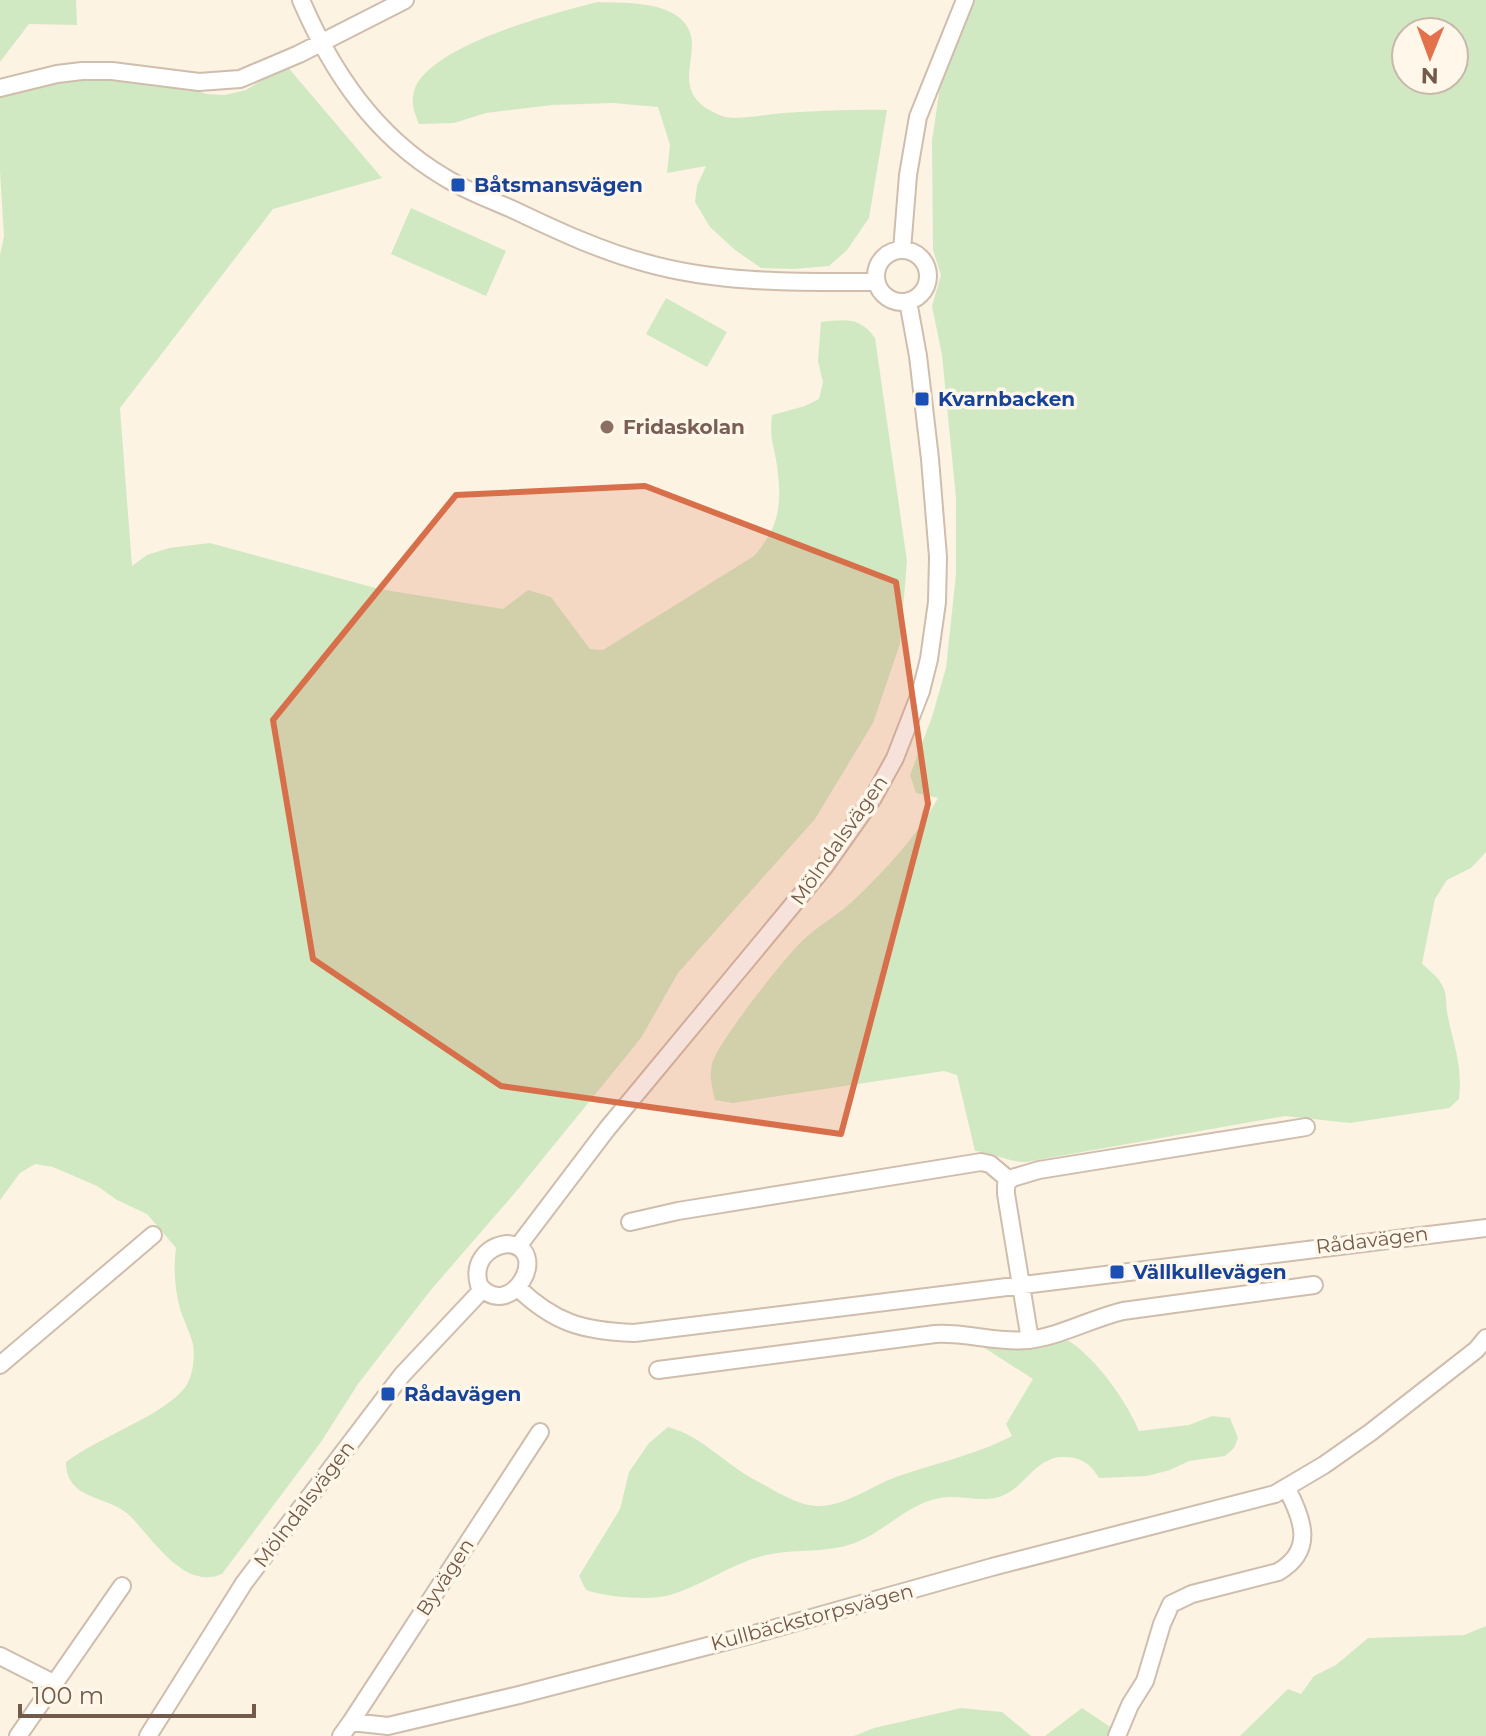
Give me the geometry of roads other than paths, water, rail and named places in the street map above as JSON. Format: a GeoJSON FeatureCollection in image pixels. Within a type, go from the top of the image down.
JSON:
{"type":"FeatureCollection","features":[{"type":"Feature","properties":{"kind":"street"},"geometry":{"type":"LineString","coordinates":[[301,0],[320,43],[345,84],[368,113],[395,142],[458,185],[548,226],[648,264],[718,278],[806,283],[876,282]]}},
{"type":"Feature","properties":{"kind":"street"},"geometry":{"type":"LineString","coordinates":[[0,88],[82,71],[225,82],[257,73],[405,0]]}},
{"type":"Feature","properties":{"kind":"street"},"geometry":{"type":"LineString","coordinates":[[902,250],[908,175],[918,117],[965,0]]}},
{"type":"Feature","properties":{"kind":"street"},"geometry":{"type":"LineString","coordinates":[[902,250],[920,258],[927,271],[924,290],[908,301],[896,301],[885,296],[876,282],[876,270],[881,259],[891,252],[902,250]]}},
{"type":"Feature","properties":{"kind":"street","name":"Mölndalsvägen"},"geometry":{"type":"LineString","coordinates":[[519,1245],[607,1129],[825,866],[873,798],[895,758],[921,691],[929,659],[938,572],[930,459],[908,301]]}},
{"type":"Feature","properties":{"kind":"street"},"geometry":{"type":"LineString","coordinates":[[1030,1340],[1006,1194],[1009,1180],[1039,1170],[1306,1127]]}},
{"type":"Feature","properties":{"kind":"street"},"geometry":{"type":"LineString","coordinates":[[630,1222],[678,1211],[981,1162],[990,1164],[1009,1180]]}},
{"type":"Feature","properties":{"kind":"street","name":"Rådavägen"},"geometry":{"type":"LineString","coordinates":[[517,1287],[545,1312],[562,1321],[583,1328],[634,1333],[1486,1228]]}},
{"type":"Feature","properties":{"kind":"street"},"geometry":{"type":"LineString","coordinates":[[0,1365],[153,1235]]}},
{"type":"Feature","properties":{"kind":"street"},"geometry":{"type":"LineString","coordinates":[[499,1245],[519,1245],[527,1261],[525,1276],[517,1287],[499,1297],[482,1290],[477,1280],[481,1258],[499,1245]]}},
{"type":"Feature","properties":{"kind":"street","name":"Rådavägen"},"geometry":{"type":"LineString","coordinates":[[658,1370],[935,1334],[952,1333],[1007,1342],[1030,1340],[1055,1335],[1123,1311],[1314,1285]]}},
{"type":"Feature","properties":{"kind":"street","name":"Mölndalsvägen"},"geometry":{"type":"LineString","coordinates":[[148,1736],[244,1583],[402,1375],[482,1290]]}},
{"type":"Feature","properties":{"kind":"street","name":"Kullbäckstorpsvägen"},"geometry":{"type":"LineString","coordinates":[[351,1722],[388,1726],[519,1695],[758,1633],[992,1567],[1169,1524],[1287,1489],[1392,1417],[1486,1340]]}},
{"type":"Feature","properties":{"kind":"street","name":"Byvägen"},"geometry":{"type":"LineString","coordinates":[[351,1722],[540,1432]]}},
{"type":"Feature","properties":{"kind":"street"},"geometry":{"type":"LineString","coordinates":[[1117,1736],[1130,1705],[1145,1681],[1171,1604],[1192,1594],[1278,1572],[1297,1556],[1302,1547],[1303,1532],[1299,1513],[1287,1489]]}},
{"type":"Feature","properties":{"kind":"street"},"geometry":{"type":"LineString","coordinates":[[18,1736],[122,1586]]}},
{"type":"Feature","properties":{"kind":"street"},"geometry":{"type":"LineString","coordinates":[[0,1656],[55,1684]]}},
{"type":"Feature","properties":{"kind":"street"},"geometry":{"type":"LineString","coordinates":[[341,1736],[351,1722]]}},
{"type":"Feature","properties":{"kind":"place","name":"Båtsmansvägen"},"geometry":{"type":"Point","coordinates":[458,185]}},
{"type":"Feature","properties":{"kind":"place","name":"Kvarnbacken"},"geometry":{"type":"Point","coordinates":[922,399]}},
{"type":"Feature","properties":{"kind":"place","name":"Fridaskolan"},"geometry":{"type":"Point","coordinates":[607,427]}},
{"type":"Feature","properties":{"kind":"place","name":"Vällkullevägen"},"geometry":{"type":"Point","coordinates":[1117,1272]}},
{"type":"Feature","properties":{"kind":"place","name":"Rådavägen"},"geometry":{"type":"Point","coordinates":[388,1394]}}]}
